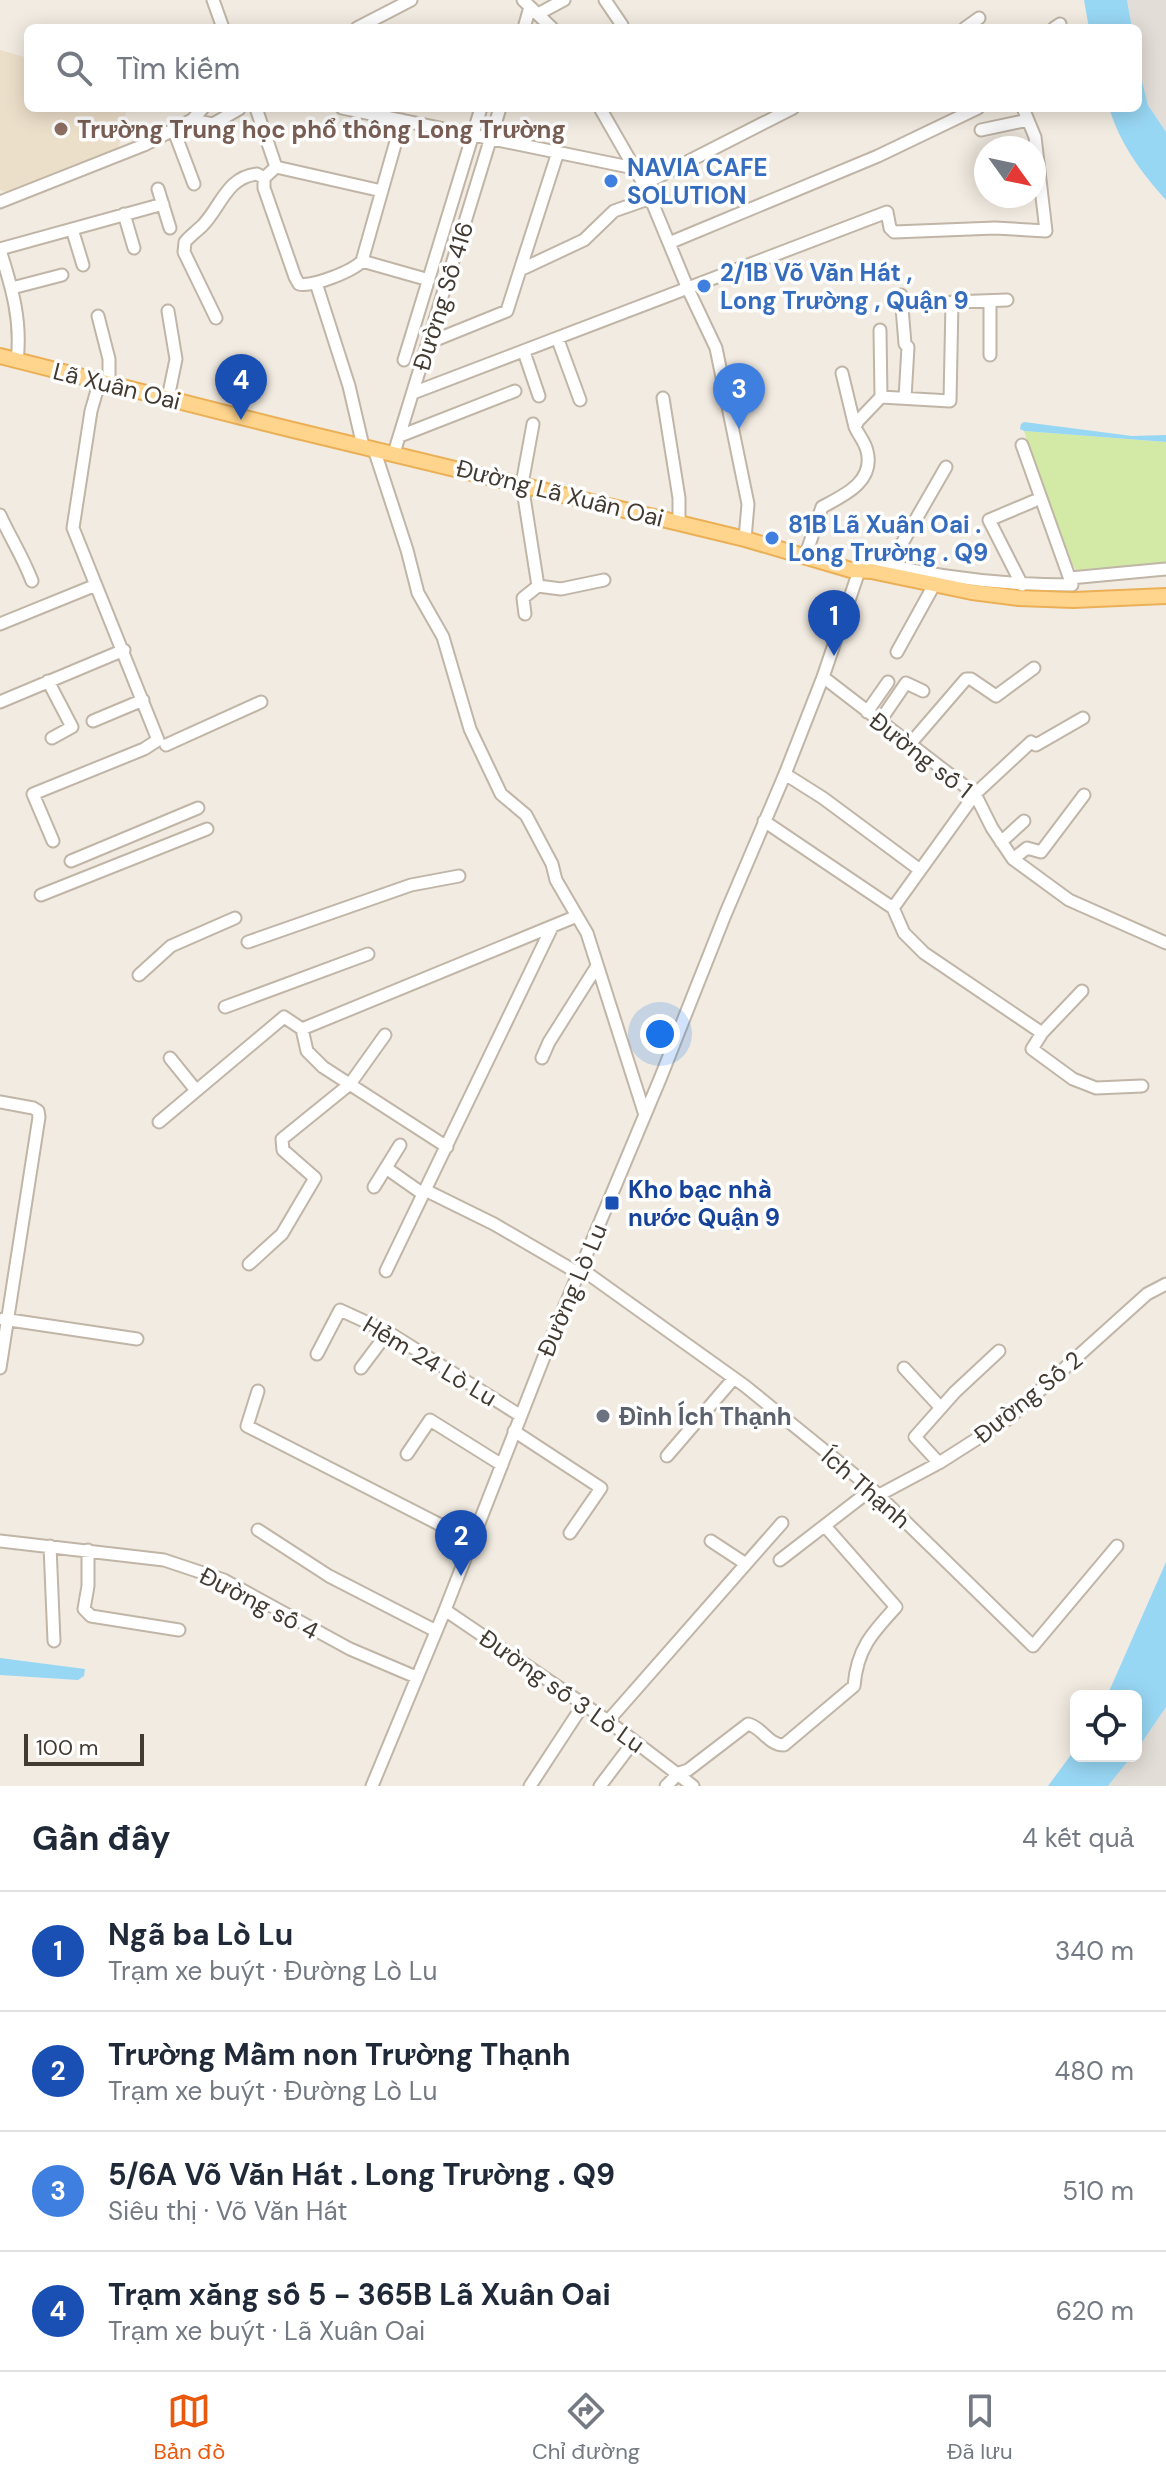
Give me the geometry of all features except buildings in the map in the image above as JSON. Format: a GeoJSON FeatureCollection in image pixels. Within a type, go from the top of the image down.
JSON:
{"type":"FeatureCollection","features":[{"type":"Feature","properties":{"kind":"main road","name":"Lã Xuân Oai"},"geometry":{"type":"LineString","coordinates":[[0,356],[369,447]]}},
{"type":"Feature","properties":{"kind":"main road","name":"Đường Lã Xuân Oai"},"geometry":{"type":"LineString","coordinates":[[369,447],[745,539]]}},
{"type":"Feature","properties":{"kind":"main road"},"geometry":{"type":"LineString","coordinates":[[745,539],[859,571],[972,592],[1046,599],[1166,596]]}},
{"type":"Feature","properties":{"kind":"street"},"geometry":{"type":"LineString","coordinates":[[213,0],[222,24]]}},
{"type":"Feature","properties":{"kind":"street"},"geometry":{"type":"LineString","coordinates":[[365,24],[411,0]]}},
{"type":"Feature","properties":{"kind":"street"},"geometry":{"type":"LineString","coordinates":[[530,7],[564,0]]}},
{"type":"Feature","properties":{"kind":"street"},"geometry":{"type":"LineString","coordinates":[[605,0],[621,24]]}},
{"type":"Feature","properties":{"kind":"street"},"geometry":{"type":"LineString","coordinates":[[530,7],[548,24]]}},
{"type":"Feature","properties":{"kind":"street"},"geometry":{"type":"LineString","coordinates":[[971,24],[979,18]]}},
{"type":"Feature","properties":{"kind":"street"},"geometry":{"type":"LineString","coordinates":[[0,202],[174,131],[199,112]]}},
{"type":"Feature","properties":{"kind":"street"},"geometry":{"type":"LineString","coordinates":[[192,120],[213,124],[236,112]]}},
{"type":"Feature","properties":{"kind":"street"},"geometry":{"type":"LineString","coordinates":[[257,112],[276,167]]}},
{"type":"Feature","properties":{"kind":"street"},"geometry":{"type":"LineString","coordinates":[[382,112],[402,120],[634,168]]}},
{"type":"Feature","properties":{"kind":"street"},"geometry":{"type":"LineString","coordinates":[[404,360],[480,112]]}},
{"type":"Feature","properties":{"kind":"street","name":"Đường Số 416"},"geometry":{"type":"LineString","coordinates":[[394,453],[499,112]]}},
{"type":"Feature","properties":{"kind":"street"},"geometry":{"type":"LineString","coordinates":[[602,112],[651,198],[716,348],[748,504],[745,539]]}},
{"type":"Feature","properties":{"kind":"street"},"geometry":{"type":"LineString","coordinates":[[644,184],[785,112]]}},
{"type":"Feature","properties":{"kind":"street"},"geometry":{"type":"LineString","coordinates":[[669,243],[878,156],[970,112]]}},
{"type":"Feature","properties":{"kind":"street"},"geometry":{"type":"LineString","coordinates":[[1025,112],[1035,136]]}},
{"type":"Feature","properties":{"kind":"street"},"geometry":{"type":"LineString","coordinates":[[276,167],[264,178],[264,188],[295,277],[299,284],[306,286],[356,267],[362,261],[402,120]]}},
{"type":"Feature","properties":{"kind":"street"},"geometry":{"type":"LineString","coordinates":[[981,130],[1028,120]]}},
{"type":"Feature","properties":{"kind":"street"},"geometry":{"type":"LineString","coordinates":[[174,131],[194,184]]}},
{"type":"Feature","properties":{"kind":"street"},"geometry":{"type":"LineString","coordinates":[[428,343],[507,311],[558,152]]}},
{"type":"Feature","properties":{"kind":"street"},"geometry":{"type":"LineString","coordinates":[[276,167],[382,191]]}},
{"type":"Feature","properties":{"kind":"street"},"geometry":{"type":"LineString","coordinates":[[216,318],[184,252],[185,242],[203,225],[218,201],[237,180],[257,174],[264,178]]}},
{"type":"Feature","properties":{"kind":"street"},"geometry":{"type":"LineString","coordinates":[[158,189],[170,228]]}},
{"type":"Feature","properties":{"kind":"street"},"geometry":{"type":"LineString","coordinates":[[520,270],[584,240],[614,211],[651,198]]}},
{"type":"Feature","properties":{"kind":"street"},"geometry":{"type":"LineString","coordinates":[[17,361],[18,316],[0,250],[163,204]]}},
{"type":"Feature","properties":{"kind":"street"},"geometry":{"type":"LineString","coordinates":[[413,393],[887,212],[890,228],[894,232],[995,228],[1046,231],[1043,208]]}},
{"type":"Feature","properties":{"kind":"street"},"geometry":{"type":"LineString","coordinates":[[124,214],[134,248]]}},
{"type":"Feature","properties":{"kind":"street"},"geometry":{"type":"LineString","coordinates":[[72,229],[83,265]]}},
{"type":"Feature","properties":{"kind":"street"},"geometry":{"type":"LineString","coordinates":[[362,261],[429,280]]}},
{"type":"Feature","properties":{"kind":"street"},"geometry":{"type":"LineString","coordinates":[[12,288],[62,275]]}},
{"type":"Feature","properties":{"kind":"street"},"geometry":{"type":"LineString","coordinates":[[316,283],[369,447],[407,550],[418,593],[443,637],[470,729],[501,794],[526,815],[552,864],[556,880],[587,933],[645,1115]]}},
{"type":"Feature","properties":{"kind":"street"},"geometry":{"type":"LineString","coordinates":[[901,295],[905,344],[908,347],[905,398]]}},
{"type":"Feature","properties":{"kind":"street"},"geometry":{"type":"LineString","coordinates":[[881,397],[950,401],[952,302],[1007,300]]}},
{"type":"Feature","properties":{"kind":"street"},"geometry":{"type":"LineString","coordinates":[[990,301],[990,355]]}},
{"type":"Feature","properties":{"kind":"street"},"geometry":{"type":"LineString","coordinates":[[168,311],[176,359],[168,398]]}},
{"type":"Feature","properties":{"kind":"street"},"geometry":{"type":"LineString","coordinates":[[98,316],[109,359],[105,381],[91,411],[73,528],[162,743]]}},
{"type":"Feature","properties":{"kind":"street"},"geometry":{"type":"LineString","coordinates":[[855,427],[881,397],[880,330]]}},
{"type":"Feature","properties":{"kind":"street"},"geometry":{"type":"LineString","coordinates":[[558,340],[580,400]]}},
{"type":"Feature","properties":{"kind":"street"},"geometry":{"type":"LineString","coordinates":[[524,352],[539,396]]}},
{"type":"Feature","properties":{"kind":"street"},"geometry":{"type":"LineString","coordinates":[[805,557],[822,507],[852,491],[865,470],[868,458],[867,449],[855,427],[842,373]]}},
{"type":"Feature","properties":{"kind":"street"},"geometry":{"type":"LineString","coordinates":[[400,436],[515,391]]}},
{"type":"Feature","properties":{"kind":"street"},"geometry":{"type":"LineString","coordinates":[[663,398],[679,498],[679,522]]}},
{"type":"Feature","properties":{"kind":"street"},"geometry":{"type":"LineString","coordinates":[[533,424],[522,484],[538,586]]}},
{"type":"Feature","properties":{"kind":"street"},"geometry":{"type":"LineString","coordinates":[[1022,445],[1071,581]]}},
{"type":"Feature","properties":{"kind":"street"},"geometry":{"type":"LineString","coordinates":[[889,566],[946,467]]}},
{"type":"Feature","properties":{"kind":"street"},"geometry":{"type":"LineString","coordinates":[[1022,585],[989,520],[1034,501]]}},
{"type":"Feature","properties":{"kind":"street"},"geometry":{"type":"LineString","coordinates":[[0,515],[32,581]]}},
{"type":"Feature","properties":{"kind":"street"},"geometry":{"type":"LineString","coordinates":[[859,571],[875,562],[951,578],[1022,585],[1166,569]]}},
{"type":"Feature","properties":{"kind":"street","name":"Đường Lò Lu"},"geometry":{"type":"LineString","coordinates":[[372,1786],[579,1270],[785,774],[823,677],[859,571]]}},
{"type":"Feature","properties":{"kind":"street"},"geometry":{"type":"LineString","coordinates":[[525,614],[523,598],[538,586],[561,589],[604,580]]}},
{"type":"Feature","properties":{"kind":"street"},"geometry":{"type":"LineString","coordinates":[[0,624],[96,585]]}},
{"type":"Feature","properties":{"kind":"street"},"geometry":{"type":"LineString","coordinates":[[897,652],[934,585]]}},
{"type":"Feature","properties":{"kind":"street"},"geometry":{"type":"LineString","coordinates":[[0,702],[124,650]]}},
{"type":"Feature","properties":{"kind":"street"},"geometry":{"type":"LineString","coordinates":[[910,744],[966,679],[971,679],[996,696],[1034,668]]}},
{"type":"Feature","properties":{"kind":"street","name":"Đường số 1"},"geometry":{"type":"LineString","coordinates":[[823,677],[975,794],[1013,859],[1069,900],[1166,943]]}},
{"type":"Feature","properties":{"kind":"street"},"geometry":{"type":"LineString","coordinates":[[48,681],[72,727],[52,738]]}},
{"type":"Feature","properties":{"kind":"street"},"geometry":{"type":"LineString","coordinates":[[867,712],[888,682]]}},
{"type":"Feature","properties":{"kind":"street"},"geometry":{"type":"LineString","coordinates":[[880,721],[906,683],[923,691]]}},
{"type":"Feature","properties":{"kind":"street"},"geometry":{"type":"LineString","coordinates":[[93,721],[143,700]]}},
{"type":"Feature","properties":{"kind":"street"},"geometry":{"type":"LineString","coordinates":[[53,841],[33,794],[261,702]]}},
{"type":"Feature","properties":{"kind":"street"},"geometry":{"type":"LineString","coordinates":[[893,908],[975,794],[1031,742],[1036,745],[1083,718]]}},
{"type":"Feature","properties":{"kind":"street"},"geometry":{"type":"LineString","coordinates":[[785,774],[823,798],[920,870]]}},
{"type":"Feature","properties":{"kind":"street"},"geometry":{"type":"LineString","coordinates":[[1013,859],[1027,848],[1041,852],[1084,795]]}},
{"type":"Feature","properties":{"kind":"street"},"geometry":{"type":"LineString","coordinates":[[71,861],[198,808]]}},
{"type":"Feature","properties":{"kind":"street"},"geometry":{"type":"LineString","coordinates":[[764,821],[893,908],[904,933],[924,953],[1042,1033]]}},
{"type":"Feature","properties":{"kind":"street"},"geometry":{"type":"LineString","coordinates":[[1001,842],[1024,821]]}},
{"type":"Feature","properties":{"kind":"street"},"geometry":{"type":"LineString","coordinates":[[41,895],[207,829]]}},
{"type":"Feature","properties":{"kind":"street"},"geometry":{"type":"LineString","coordinates":[[248,942],[411,885],[459,876]]}},
{"type":"Feature","properties":{"kind":"street"},"geometry":{"type":"LineString","coordinates":[[302,1029],[577,916]]}},
{"type":"Feature","properties":{"kind":"street"},"geometry":{"type":"LineString","coordinates":[[139,975],[176,943],[235,918]]}},
{"type":"Feature","properties":{"kind":"street"},"geometry":{"type":"LineString","coordinates":[[386,1271],[552,927]]}},
{"type":"Feature","properties":{"kind":"street"},"geometry":{"type":"LineString","coordinates":[[225,1007],[368,954]]}},
{"type":"Feature","properties":{"kind":"street"},"geometry":{"type":"LineString","coordinates":[[542,1058],[597,966]]}},
{"type":"Feature","properties":{"kind":"street"},"geometry":{"type":"LineString","coordinates":[[1082,991],[1042,1033],[1032,1049],[1073,1079],[1096,1088],[1142,1086]]}},
{"type":"Feature","properties":{"kind":"street"},"geometry":{"type":"LineString","coordinates":[[159,1122],[284,1017],[302,1029],[307,1051],[323,1067],[447,1147]]}},
{"type":"Feature","properties":{"kind":"street"},"geometry":{"type":"LineString","coordinates":[[249,1264],[282,1234],[315,1178],[283,1150],[282,1139],[350,1084],[385,1035]]}},
{"type":"Feature","properties":{"kind":"street"},"geometry":{"type":"LineString","coordinates":[[170,1058],[195,1089]]}},
{"type":"Feature","properties":{"kind":"street"},"geometry":{"type":"LineString","coordinates":[[0,1102],[33,1108],[39,1113],[4,1319],[0,1368]]}},
{"type":"Feature","properties":{"kind":"street"},"geometry":{"type":"LineString","coordinates":[[374,1187],[400,1145]]}},
{"type":"Feature","properties":{"kind":"street","name":"Ích Thạnh"},"geometry":{"type":"LineString","coordinates":[[386,1168],[424,1192],[494,1224],[579,1270],[734,1378],[875,1492],[1033,1646],[1117,1546]]}},
{"type":"Feature","properties":{"kind":"street","name":"Đường Số 2"},"geometry":{"type":"LineString","coordinates":[[780,1560],[875,1492],[939,1463],[1008,1419],[1147,1294],[1166,1284]]}},
{"type":"Feature","properties":{"kind":"street","name":"Hẻm 24 Lò Lu"},"geometry":{"type":"LineString","coordinates":[[317,1354],[340,1310],[388,1332],[521,1416]]}},
{"type":"Feature","properties":{"kind":"street"},"geometry":{"type":"LineString","coordinates":[[4,1319],[137,1339]]}},
{"type":"Feature","properties":{"kind":"street"},"geometry":{"type":"LineString","coordinates":[[361,1368],[388,1332]]}},
{"type":"Feature","properties":{"kind":"street"},"geometry":{"type":"LineString","coordinates":[[939,1463],[915,1437],[999,1351]]}},
{"type":"Feature","properties":{"kind":"street"},"geometry":{"type":"LineString","coordinates":[[904,1368],[941,1408]]}},
{"type":"Feature","properties":{"kind":"street"},"geometry":{"type":"LineString","coordinates":[[667,1456],[734,1378]]}},
{"type":"Feature","properties":{"kind":"street"},"geometry":{"type":"LineString","coordinates":[[258,1391],[247,1426],[472,1541]]}},
{"type":"Feature","properties":{"kind":"street"},"geometry":{"type":"LineString","coordinates":[[407,1454],[430,1420],[502,1465]]}},
{"type":"Feature","properties":{"kind":"street"},"geometry":{"type":"LineString","coordinates":[[514,1431],[601,1488],[570,1533]]}},
{"type":"Feature","properties":{"kind":"street"},"geometry":{"type":"LineString","coordinates":[[608,1721],[782,1523]]}},
{"type":"Feature","properties":{"kind":"street"},"geometry":{"type":"LineString","coordinates":[[666,1786],[679,1773],[688,1770],[748,1724],[755,1726],[776,1744],[784,1745],[854,1686],[856,1668],[865,1643],[896,1607],[825,1526]]}},
{"type":"Feature","properties":{"kind":"street"},"geometry":{"type":"LineString","coordinates":[[258,1530],[329,1576],[436,1631]]}},
{"type":"Feature","properties":{"kind":"street","name":"Đường số 4"},"geometry":{"type":"LineString","coordinates":[[0,1541],[164,1560],[224,1580],[350,1649],[416,1677]]}},
{"type":"Feature","properties":{"kind":"street"},"geometry":{"type":"LineString","coordinates":[[711,1541],[746,1564]]}},
{"type":"Feature","properties":{"kind":"street"},"geometry":{"type":"LineString","coordinates":[[50,1546],[54,1641]]}},
{"type":"Feature","properties":{"kind":"street"},"geometry":{"type":"LineString","coordinates":[[88,1550],[88,1586],[84,1609],[91,1616],[179,1630]]}},
{"type":"Feature","properties":{"kind":"street","name":"Đường số 3 Lò Lu"},"geometry":{"type":"LineString","coordinates":[[445,1610],[608,1721],[693,1786]]}},
{"type":"Feature","properties":{"kind":"street"},"geometry":{"type":"LineString","coordinates":[[530,1786],[583,1705]]}},
{"type":"Feature","properties":{"kind":"street"},"geometry":{"type":"LineString","coordinates":[[600,1786],[634,1741]]}},
{"type":"Feature","properties":{"kind":"shaded area"},"geometry":{"type":"Polygon","coordinates":[[[1127,0],[1166,0],[1166,132],[1148,105],[1142,85],[1142,24],[1131,24],[1127,0]]]}},
{"type":"Feature","properties":{"kind":"shaded area","name":"Trường Trung học phổ thông Long Trường"},"geometry":{"type":"Polygon","coordinates":[[[0,50],[24,57],[24,112],[126,112],[118,150],[9,193],[0,190],[0,50]]]}},
{"type":"Feature","properties":{"kind":"shaded area"},"geometry":{"type":"Polygon","coordinates":[[[1166,1707],[1166,1786],[1108,1786],[1127,1762],[1142,1762],[1142,1742],[1166,1707]]]}},
{"type":"Feature","properties":{"kind":"green space"},"geometry":{"type":"Polygon","coordinates":[[[1024,431],[1166,442],[1166,563],[1076,570],[1066,554],[1024,431]]]}},
{"type":"Feature","properties":{"kind":"water"},"geometry":{"type":"Polygon","coordinates":[[[1084,0],[1127,0],[1131,24],[1088,24],[1084,0]]]}},
{"type":"Feature","properties":{"kind":"water"},"geometry":{"type":"Polygon","coordinates":[[[1142,82],[1148,105],[1166,132],[1166,200],[1132,157],[1111,112],[1142,112],[1142,82]]]}},
{"type":"Feature","properties":{"kind":"water"},"geometry":{"type":"Polygon","coordinates":[[[1024,422],[1132,436],[1166,435],[1166,442],[1024,431],[1020,429],[1024,422]]]}},
{"type":"Feature","properties":{"kind":"water"},"geometry":{"type":"Polygon","coordinates":[[[1166,1562],[1166,1707],[1142,1742],[1142,1690],[1110,1690],[1166,1562]]]}},
{"type":"Feature","properties":{"kind":"water"},"geometry":{"type":"Polygon","coordinates":[[[0,1658],[85,1669],[84,1676],[78,1680],[0,1675],[0,1658]]]}},
{"type":"Feature","properties":{"kind":"water"},"geometry":{"type":"Polygon","coordinates":[[[1070,1756],[1070,1762],[1127,1762],[1108,1786],[1048,1786],[1070,1756]]]}},
{"type":"Feature","properties":{"kind":"place","name":"Trường Trung học phổ thông Long Trường"},"geometry":{"type":"Point","coordinates":[61,129]}},
{"type":"Feature","properties":{"kind":"place","name":"NAVIA CAFE SOLUTION"},"geometry":{"type":"Point","coordinates":[611,181]}},
{"type":"Feature","properties":{"kind":"place","name":"2/1B Võ Văn Hát , Long Trường , Quận 9"},"geometry":{"type":"Point","coordinates":[704,286]}},
{"type":"Feature","properties":{"kind":"place","name":"Trạm xăng số 5 - 365B Lã Xuân Oai"},"geometry":{"type":"Point","coordinates":[241,420]}},
{"type":"Feature","properties":{"kind":"place","name":"5/6A Võ Văn Hát . Long Trường . Q9"},"geometry":{"type":"Point","coordinates":[739,429]}},
{"type":"Feature","properties":{"kind":"place","name":"81B Lã Xuân Oai . Long Trường . Q9"},"geometry":{"type":"Point","coordinates":[772,538]}},
{"type":"Feature","properties":{"kind":"place","name":"Ngã ba Lò Lu"},"geometry":{"type":"Point","coordinates":[834,656]}},
{"type":"Feature","properties":{"kind":"place","name":"Kho bạc nhà nước Quận 9"},"geometry":{"type":"Point","coordinates":[612,1203]}},
{"type":"Feature","properties":{"kind":"place","name":"Đình Ích Thạnh"},"geometry":{"type":"Point","coordinates":[603,1416]}},
{"type":"Feature","properties":{"kind":"place","name":"Trường Mầm non Trường Thạnh"},"geometry":{"type":"Point","coordinates":[461,1576]}}]}
